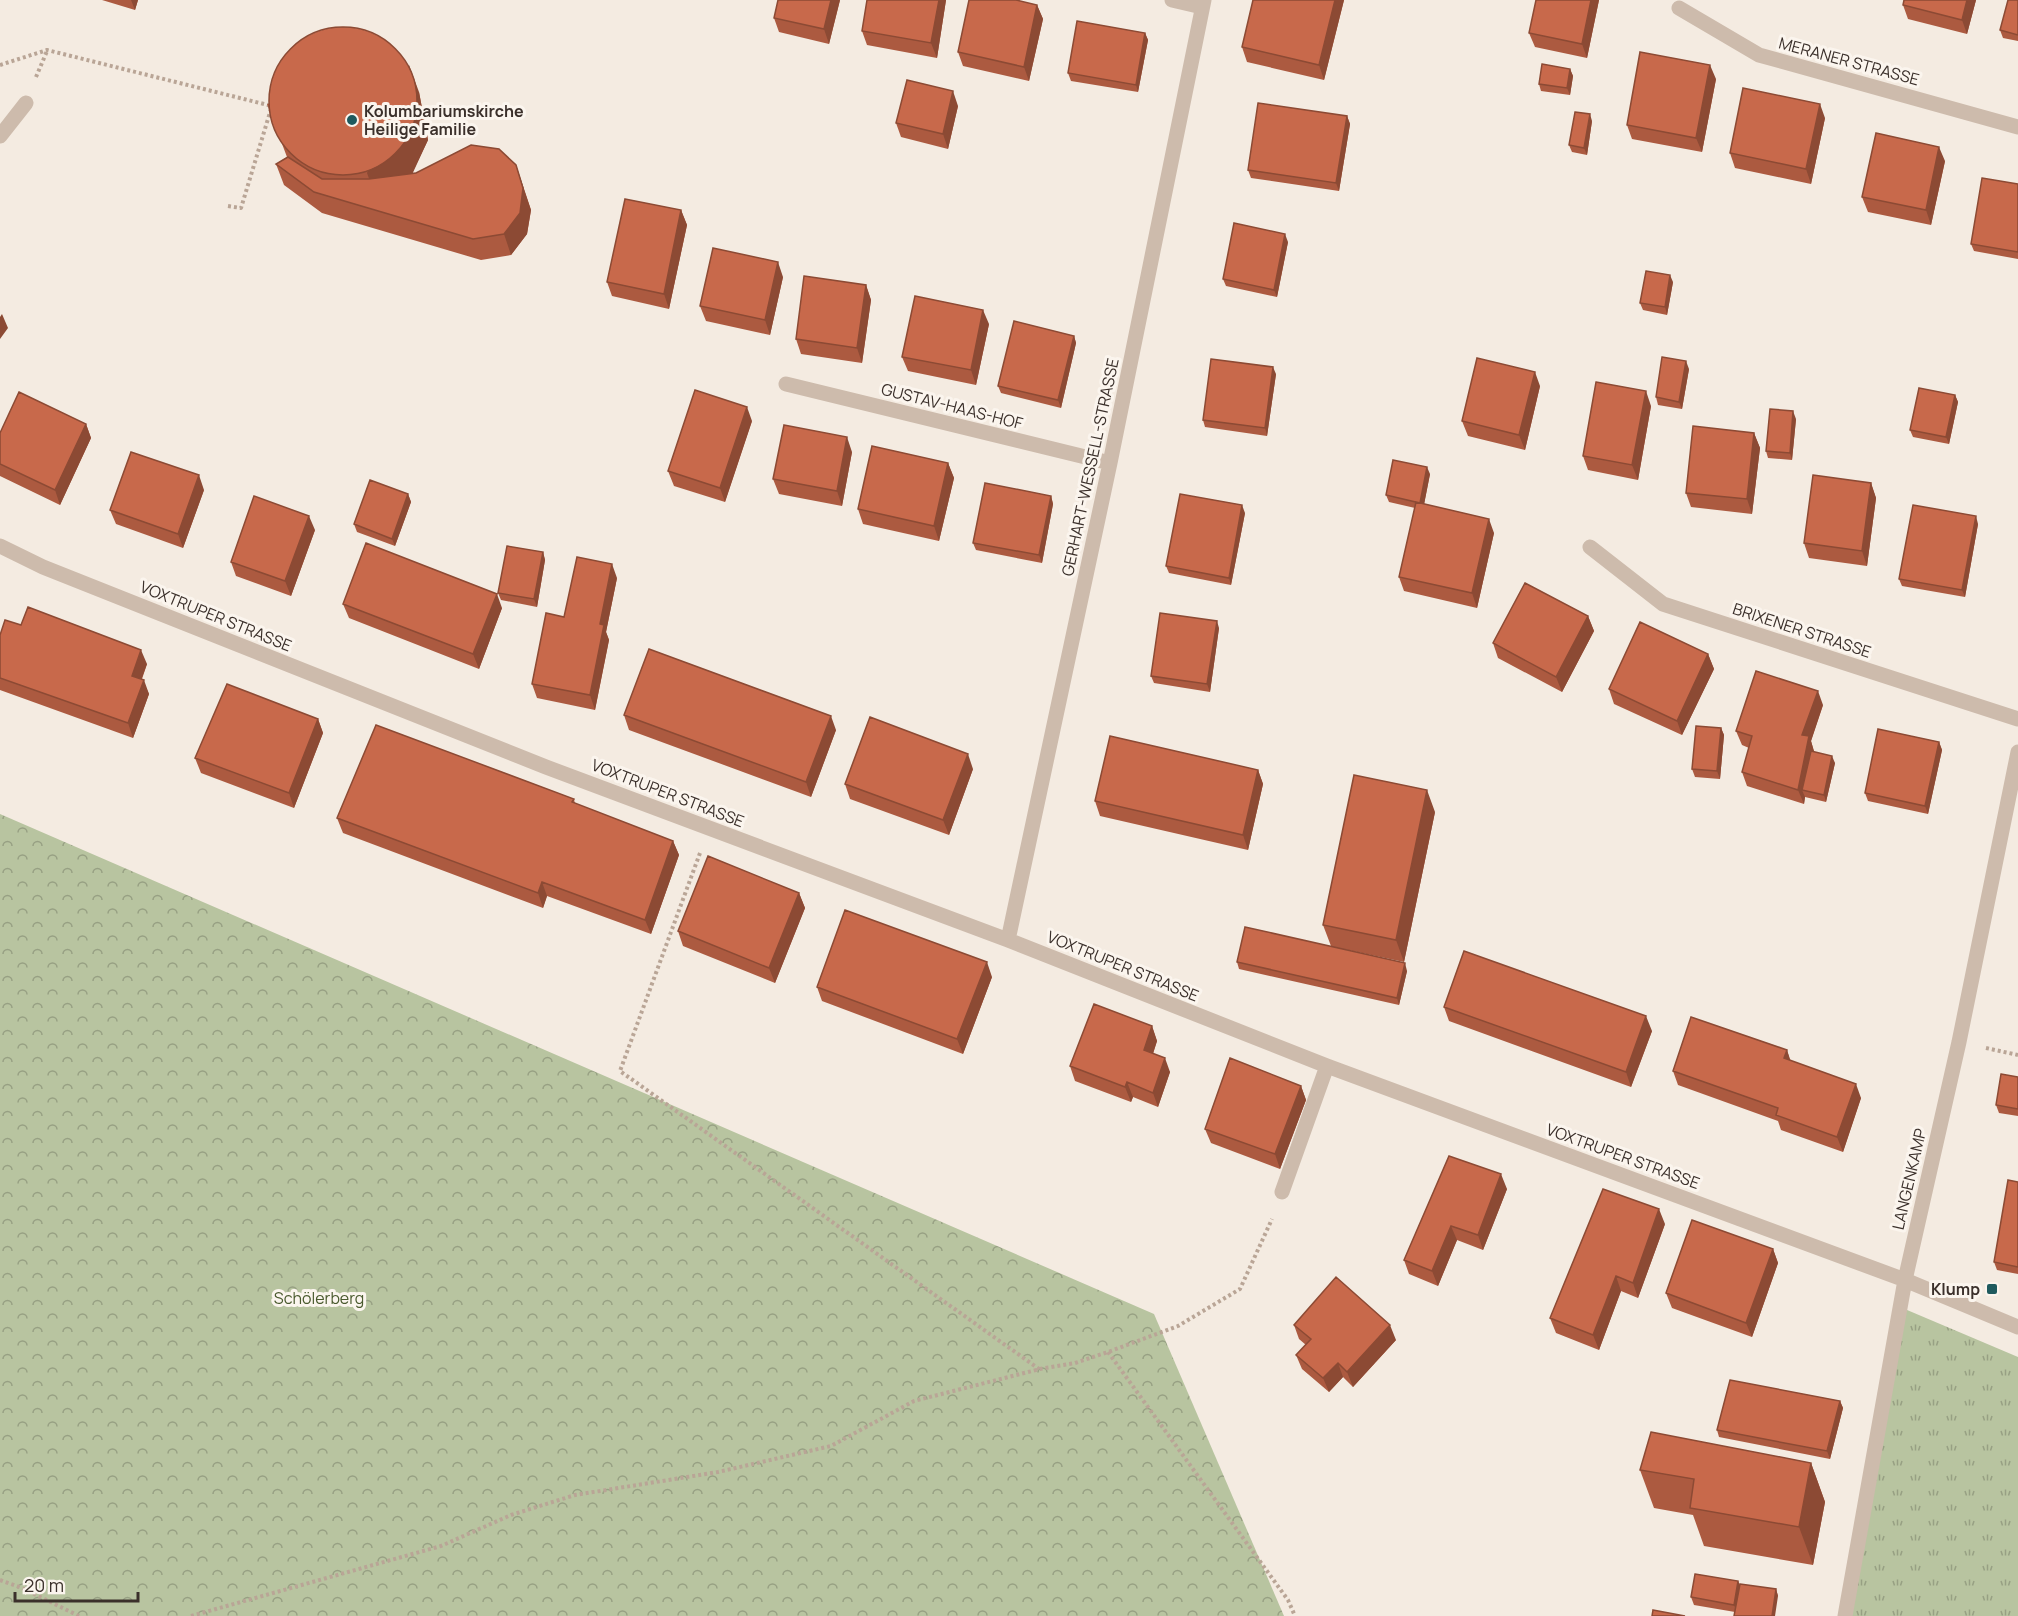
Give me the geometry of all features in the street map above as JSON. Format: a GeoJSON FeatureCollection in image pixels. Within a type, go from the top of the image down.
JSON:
{"type":"FeatureCollection","features":[{"type":"Feature","properties":{"kind":"street"},"geometry":{"type":"LineString","coordinates":[[1172,0],[1203,4]]}},
{"type":"Feature","properties":{"kind":"street","name":"GERHART-WESSELL-STRASSE"},"geometry":{"type":"LineString","coordinates":[[1008,940],[1110,463],[1203,4]]}},
{"type":"Feature","properties":{"kind":"street","name":"MERANER STRASSE"},"geometry":{"type":"LineString","coordinates":[[1679,8],[1759,56],[2018,127]]}},
{"type":"Feature","properties":{"kind":"street"},"geometry":{"type":"LineString","coordinates":[[0,136],[26,103]]}},
{"type":"Feature","properties":{"kind":"street","name":"GUSTAV-HAAS-HOF"},"geometry":{"type":"LineString","coordinates":[[786,384],[1110,463]]}},
{"type":"Feature","properties":{"kind":"street","name":"VOXTRUPER STRASSE"},"geometry":{"type":"LineString","coordinates":[[0,546],[43,567],[546,767],[1008,940],[1327,1066],[1905,1280],[2018,1327]]}},
{"type":"Feature","properties":{"kind":"street","name":"BRIXENER STRASSE"},"geometry":{"type":"LineString","coordinates":[[1590,547],[1663,604],[2018,719]]}},
{"type":"Feature","properties":{"kind":"street","name":"LANGENKAMP"},"geometry":{"type":"LineString","coordinates":[[1845,1616],[1905,1280],[1959,1042],[2018,752]]}},
{"type":"Feature","properties":{"kind":"street"},"geometry":{"type":"LineString","coordinates":[[1282,1192],[1327,1066]]}},
{"type":"Feature","properties":{"kind":"path"},"geometry":{"type":"LineString","coordinates":[[0,65],[47,50],[278,107]]}},
{"type":"Feature","properties":{"kind":"path"},"geometry":{"type":"LineString","coordinates":[[228,206],[241,208],[272,106]]}},
{"type":"Feature","properties":{"kind":"path"},"geometry":{"type":"LineString","coordinates":[[710,828],[620,1071],[1040,1369]]}},
{"type":"Feature","properties":{"kind":"path"},"geometry":{"type":"LineString","coordinates":[[191,1616],[441,1546],[512,1515],[575,1495],[718,1472],[831,1446],[914,1401],[1040,1369],[1075,1363],[1178,1326],[1240,1289],[1268,1231],[1282,1192]]}},
{"type":"Feature","properties":{"kind":"path"},"geometry":{"type":"LineString","coordinates":[[1108,1352],[1288,1600],[1295,1616]]}},
{"type":"Feature","properties":{"kind":"path"},"geometry":{"type":"LineString","coordinates":[[0,1580],[22,1588],[79,1616]]}},
{"type":"Feature","properties":{"kind":"green space","name":"Schölerberg"},"geometry":{"type":"Polygon","coordinates":[[[0,814],[1154,1314],[1284,1616],[0,1616],[0,814]]]}},
{"type":"Feature","properties":{"kind":"green space"},"geometry":{"type":"Polygon","coordinates":[[[1900,1307],[2018,1357],[2018,1616],[1845,1616],[1900,1307]]]}},
{"type":"Feature","properties":{"kind":"building"},"geometry":{"type":"Polygon","coordinates":[[[778,0],[831,0],[824,29],[774,18],[778,0]]]}},
{"type":"Feature","properties":{"kind":"building"},"geometry":{"type":"Polygon","coordinates":[[[867,0],[939,0],[931,43],[862,31],[867,0]]]}},
{"type":"Feature","properties":{"kind":"building"},"geometry":{"type":"Polygon","coordinates":[[[969,0],[1016,0],[1037,5],[1024,67],[958,52],[969,0]]]}},
{"type":"Feature","properties":{"kind":"building"},"geometry":{"type":"Polygon","coordinates":[[[1253,0],[1335,0],[1319,65],[1242,47],[1253,0]]]}},
{"type":"Feature","properties":{"kind":"building"},"geometry":{"type":"Polygon","coordinates":[[[1536,0],[1591,0],[1582,44],[1529,33],[1536,0]]]}},
{"type":"Feature","properties":{"kind":"building"},"geometry":{"type":"Polygon","coordinates":[[[1904,0],[1967,0],[1962,20],[1903,5],[1904,0]]]}},
{"type":"Feature","properties":{"kind":"building"},"geometry":{"type":"Polygon","coordinates":[[[2008,0],[2018,0],[2018,35],[2000,30],[2008,0]]]}},
{"type":"Feature","properties":{"kind":"building"},"geometry":{"type":"Polygon","coordinates":[[[1077,21],[1145,33],[1136,85],[1068,73],[1077,21]]]}},
{"type":"Feature","properties":{"kind":"building","name":"Kolumbariumskirche Heilige Familie"},"geometry":{"type":"Polygon","coordinates":[[[343,27],[371,33],[395,49],[411,73],[417,101],[411,129],[395,153],[371,169],[343,175],[315,169],[291,153],[275,129],[269,101],[275,73],[291,49],[315,33],[343,27]]]}},
{"type":"Feature","properties":{"kind":"building"},"geometry":{"type":"Polygon","coordinates":[[[1640,52],[1710,65],[1696,138],[1627,125],[1640,52]]]}},
{"type":"Feature","properties":{"kind":"building"},"geometry":{"type":"Polygon","coordinates":[[[1542,64],[1570,69],[1567,88],[1539,84],[1542,64]]]}},
{"type":"Feature","properties":{"kind":"building"},"geometry":{"type":"Polygon","coordinates":[[[907,80],[953,91],[943,134],[896,123],[907,80]]]}},
{"type":"Feature","properties":{"kind":"building"},"geometry":{"type":"Polygon","coordinates":[[[1743,88],[1820,104],[1806,169],[1730,153],[1743,88]]]}},
{"type":"Feature","properties":{"kind":"building"},"geometry":{"type":"Polygon","coordinates":[[[1258,103],[1347,116],[1336,183],[1248,170],[1258,103]]]}},
{"type":"Feature","properties":{"kind":"building"},"geometry":{"type":"Polygon","coordinates":[[[1575,112],[1590,114],[1584,148],[1569,145],[1575,112]]]}},
{"type":"Feature","properties":{"kind":"building"},"geometry":{"type":"Polygon","coordinates":[[[1876,133],[1939,147],[1926,210],[1862,197],[1876,133]]]}},
{"type":"Feature","properties":{"kind":"building"},"geometry":{"type":"Polygon","coordinates":[[[471,145],[499,149],[516,165],[523,188],[520,213],[504,234],[473,239],[314,192],[276,164],[288,157],[322,179],[369,179],[416,173],[471,145]]]}},
{"type":"Feature","properties":{"kind":"building"},"geometry":{"type":"Polygon","coordinates":[[[1982,178],[2018,184],[2018,252],[1971,244],[1982,178]]]}},
{"type":"Feature","properties":{"kind":"building"},"geometry":{"type":"Polygon","coordinates":[[[625,199],[681,210],[664,294],[607,282],[625,199]]]}},
{"type":"Feature","properties":{"kind":"building"},"geometry":{"type":"Polygon","coordinates":[[[1234,223],[1285,234],[1274,290],[1223,279],[1234,223]]]}},
{"type":"Feature","properties":{"kind":"building"},"geometry":{"type":"Polygon","coordinates":[[[713,248],[778,262],[765,320],[700,306],[713,248]]]}},
{"type":"Feature","properties":{"kind":"building"},"geometry":{"type":"Polygon","coordinates":[[[1646,271],[1670,275],[1665,307],[1640,303],[1646,271]]]}},
{"type":"Feature","properties":{"kind":"building"},"geometry":{"type":"Polygon","coordinates":[[[804,276],[866,285],[857,348],[796,339],[804,276]]]}},
{"type":"Feature","properties":{"kind":"building"},"geometry":{"type":"Polygon","coordinates":[[[915,296],[983,310],[971,370],[902,357],[915,296]]]}},
{"type":"Feature","properties":{"kind":"building"},"geometry":{"type":"Polygon","coordinates":[[[1014,321],[1074,336],[1058,400],[998,386],[1014,321]]]}},
{"type":"Feature","properties":{"kind":"building"},"geometry":{"type":"Polygon","coordinates":[[[1662,357],[1686,361],[1679,402],[1656,397],[1662,357]]]}},
{"type":"Feature","properties":{"kind":"building"},"geometry":{"type":"Polygon","coordinates":[[[1477,358],[1535,372],[1519,435],[1462,421],[1477,358]]]}},
{"type":"Feature","properties":{"kind":"building"},"geometry":{"type":"Polygon","coordinates":[[[1211,359],[1273,367],[1265,428],[1203,420],[1211,359]]]}},
{"type":"Feature","properties":{"kind":"building"},"geometry":{"type":"Polygon","coordinates":[[[1596,382],[1646,391],[1632,465],[1583,456],[1596,382]]]}},
{"type":"Feature","properties":{"kind":"building"},"geometry":{"type":"Polygon","coordinates":[[[1919,388],[1955,395],[1946,437],[1910,430],[1919,388]]]}},
{"type":"Feature","properties":{"kind":"building"},"geometry":{"type":"Polygon","coordinates":[[[695,390],[747,407],[720,488],[668,471],[695,390]]]}},
{"type":"Feature","properties":{"kind":"building"},"geometry":{"type":"Polygon","coordinates":[[[19,392],[86,424],[55,490],[0,464],[0,433],[19,392]]]}},
{"type":"Feature","properties":{"kind":"building"},"geometry":{"type":"Polygon","coordinates":[[[1770,409],[1793,411],[1790,453],[1766,451],[1770,409]]]}},
{"type":"Feature","properties":{"kind":"building"},"geometry":{"type":"Polygon","coordinates":[[[784,425],[847,437],[837,491],[773,479],[784,425]]]}},
{"type":"Feature","properties":{"kind":"building"},"geometry":{"type":"Polygon","coordinates":[[[1693,426],[1754,433],[1747,499],[1686,493],[1693,426]]]}},
{"type":"Feature","properties":{"kind":"building"},"geometry":{"type":"Polygon","coordinates":[[[872,446],[948,463],[934,526],[858,509],[872,446]]]}},
{"type":"Feature","properties":{"kind":"building"},"geometry":{"type":"Polygon","coordinates":[[[131,452],[199,475],[178,534],[110,510],[131,452]]]}},
{"type":"Feature","properties":{"kind":"building"},"geometry":{"type":"Polygon","coordinates":[[[1393,460],[1427,467],[1420,503],[1386,495],[1393,460]]]}},
{"type":"Feature","properties":{"kind":"building"},"geometry":{"type":"Polygon","coordinates":[[[1813,475],[1871,483],[1862,551],[1804,543],[1813,475]]]}},
{"type":"Feature","properties":{"kind":"building"},"geometry":{"type":"Polygon","coordinates":[[[370,480],[408,494],[392,539],[354,524],[370,480]]]}},
{"type":"Feature","properties":{"kind":"building"},"geometry":{"type":"Polygon","coordinates":[[[985,483],[1051,496],[1039,555],[973,543],[985,483]]]}},
{"type":"Feature","properties":{"kind":"building"},"geometry":{"type":"Polygon","coordinates":[[[1180,494],[1242,505],[1229,578],[1166,566],[1180,494]]]}},
{"type":"Feature","properties":{"kind":"building"},"geometry":{"type":"Polygon","coordinates":[[[254,496],[309,516],[285,581],[231,562],[254,496]]]}},
{"type":"Feature","properties":{"kind":"building"},"geometry":{"type":"Polygon","coordinates":[[[1416,502],[1489,519],[1472,593],[1399,577],[1416,502]]]}},
{"type":"Feature","properties":{"kind":"building"},"geometry":{"type":"Polygon","coordinates":[[[1913,505],[1976,516],[1962,590],[1899,579],[1913,505]]]}},
{"type":"Feature","properties":{"kind":"building"},"geometry":{"type":"Polygon","coordinates":[[[366,543],[497,594],[473,654],[343,604],[366,543]]]}},
{"type":"Feature","properties":{"kind":"building"},"geometry":{"type":"Polygon","coordinates":[[[507,546],[543,552],[534,599],[498,593],[507,546]]]}},
{"type":"Feature","properties":{"kind":"building"},"geometry":{"type":"Polygon","coordinates":[[[577,557],[612,564],[600,624],[604,625],[590,695],[532,684],[546,613],[564,617],[577,557]]]}},
{"type":"Feature","properties":{"kind":"building"},"geometry":{"type":"Polygon","coordinates":[[[1525,583],[1588,616],[1556,677],[1493,643],[1525,583]]]}},
{"type":"Feature","properties":{"kind":"building"},"geometry":{"type":"Polygon","coordinates":[[[28,607],[141,650],[132,676],[144,680],[128,723],[0,678],[0,635],[5,620],[21,625],[28,607]]]}},
{"type":"Feature","properties":{"kind":"building"},"geometry":{"type":"Polygon","coordinates":[[[1160,613],[1217,621],[1207,684],[1151,676],[1160,613]]]}},
{"type":"Feature","properties":{"kind":"building"},"geometry":{"type":"Polygon","coordinates":[[[1640,622],[1708,654],[1677,721],[1609,689],[1640,622]]]}},
{"type":"Feature","properties":{"kind":"building"},"geometry":{"type":"Polygon","coordinates":[[[649,649],[831,716],[806,782],[624,715],[649,649]]]}},
{"type":"Feature","properties":{"kind":"building"},"geometry":{"type":"Polygon","coordinates":[[[1756,671],[1818,691],[1802,735],[1809,736],[1798,790],[1742,772],[1752,736],[1736,731],[1756,671]]]}},
{"type":"Feature","properties":{"kind":"building"},"geometry":{"type":"Polygon","coordinates":[[[227,684],[318,719],[289,793],[195,758],[227,684]]]}},
{"type":"Feature","properties":{"kind":"building"},"geometry":{"type":"Polygon","coordinates":[[[870,717],[968,754],[943,820],[845,784],[870,717]]]}},
{"type":"Feature","properties":{"kind":"building"},"geometry":{"type":"Polygon","coordinates":[[[376,725],[574,799],[572,802],[673,841],[645,920],[542,882],[538,893],[337,818],[376,725]]]}},
{"type":"Feature","properties":{"kind":"building"},"geometry":{"type":"Polygon","coordinates":[[[1696,726],[1721,728],[1717,771],[1692,769],[1696,726]]]}},
{"type":"Feature","properties":{"kind":"building"},"geometry":{"type":"Polygon","coordinates":[[[1878,729],[1939,742],[1925,806],[1865,793],[1878,729]]]}},
{"type":"Feature","properties":{"kind":"building"},"geometry":{"type":"Polygon","coordinates":[[[1110,736],[1258,770],[1243,835],[1095,801],[1110,736]]]}},
{"type":"Feature","properties":{"kind":"building"},"geometry":{"type":"Polygon","coordinates":[[[1811,751],[1832,756],[1824,795],[1802,790],[1811,751]]]}},
{"type":"Feature","properties":{"kind":"building"},"geometry":{"type":"Polygon","coordinates":[[[1354,775],[1427,790],[1396,940],[1323,925],[1354,775]]]}},
{"type":"Feature","properties":{"kind":"building"},"geometry":{"type":"Polygon","coordinates":[[[708,856],[799,893],[769,968],[678,931],[708,856]]]}},
{"type":"Feature","properties":{"kind":"building"},"geometry":{"type":"Polygon","coordinates":[[[845,910],[987,962],[957,1039],[817,987],[845,910]]]}},
{"type":"Feature","properties":{"kind":"building"},"geometry":{"type":"Polygon","coordinates":[[[1245,927],[1405,963],[1397,998],[1237,962],[1245,927]]]}},
{"type":"Feature","properties":{"kind":"building"},"geometry":{"type":"Polygon","coordinates":[[[1464,951],[1646,1016],[1626,1072],[1444,1007],[1464,951]]]}},
{"type":"Feature","properties":{"kind":"building"},"geometry":{"type":"Polygon","coordinates":[[[1094,1004],[1152,1026],[1144,1050],[1165,1058],[1153,1093],[1127,1082],[1125,1087],[1070,1066],[1094,1004]]]}},
{"type":"Feature","properties":{"kind":"building"},"geometry":{"type":"Polygon","coordinates":[[[1691,1017],[1787,1050],[1784,1058],[1856,1084],[1837,1137],[1776,1115],[1778,1108],[1673,1071],[1691,1017]]]}},
{"type":"Feature","properties":{"kind":"building"},"geometry":{"type":"Polygon","coordinates":[[[1230,1058],[1301,1086],[1275,1154],[1205,1129],[1230,1058]]]}},
{"type":"Feature","properties":{"kind":"building"},"geometry":{"type":"Polygon","coordinates":[[[2001,1074],[2018,1077],[2018,1109],[1996,1105],[2001,1074]]]}},
{"type":"Feature","properties":{"kind":"building"},"geometry":{"type":"Polygon","coordinates":[[[1449,1156],[1501,1174],[1478,1235],[1451,1226],[1432,1271],[1404,1260],[1449,1156]]]}},
{"type":"Feature","properties":{"kind":"building"},"geometry":{"type":"Polygon","coordinates":[[[2008,1180],[2018,1182],[2018,1267],[1994,1262],[2008,1180]]]}},
{"type":"Feature","properties":{"kind":"building"},"geometry":{"type":"Polygon","coordinates":[[[1603,1189],[1659,1209],[1633,1283],[1616,1276],[1593,1335],[1550,1318],[1603,1189]]]}},
{"type":"Feature","properties":{"kind":"building"},"geometry":{"type":"Polygon","coordinates":[[[1692,1220],[1773,1249],[1746,1323],[1666,1293],[1692,1220]]]}},
{"type":"Feature","properties":{"kind":"building"},"geometry":{"type":"Polygon","coordinates":[[[1336,1277],[1390,1325],[1347,1372],[1338,1363],[1323,1378],[1296,1355],[1311,1339],[1294,1325],[1336,1277]]]}},
{"type":"Feature","properties":{"kind":"building"},"geometry":{"type":"Polygon","coordinates":[[[1730,1380],[1840,1401],[1827,1451],[1717,1430],[1730,1380]]]}},
{"type":"Feature","properties":{"kind":"building"},"geometry":{"type":"Polygon","coordinates":[[[1651,1432],[1811,1463],[1799,1527],[1690,1508],[1694,1479],[1640,1470],[1651,1432]]]}},
{"type":"Feature","properties":{"kind":"building"},"geometry":{"type":"Polygon","coordinates":[[[1695,1574],[1738,1581],[1734,1605],[1691,1597],[1695,1574]]]}},
{"type":"Feature","properties":{"kind":"building"},"geometry":{"type":"Polygon","coordinates":[[[1740,1584],[1776,1589],[1772,1616],[1734,1616],[1740,1584]]]}},
{"type":"Feature","properties":{"kind":"building"},"geometry":{"type":"Polygon","coordinates":[[[1653,1610],[1685,1616],[1652,1616],[1653,1610]]]}},
{"type":"Feature","properties":{"kind":"place","name":"Kolumbariumskirche Heilige Familie"},"geometry":{"type":"Point","coordinates":[352,120]}},
{"type":"Feature","properties":{"kind":"place","name":"Klump"},"geometry":{"type":"Point","coordinates":[1992,1289]}}]}
